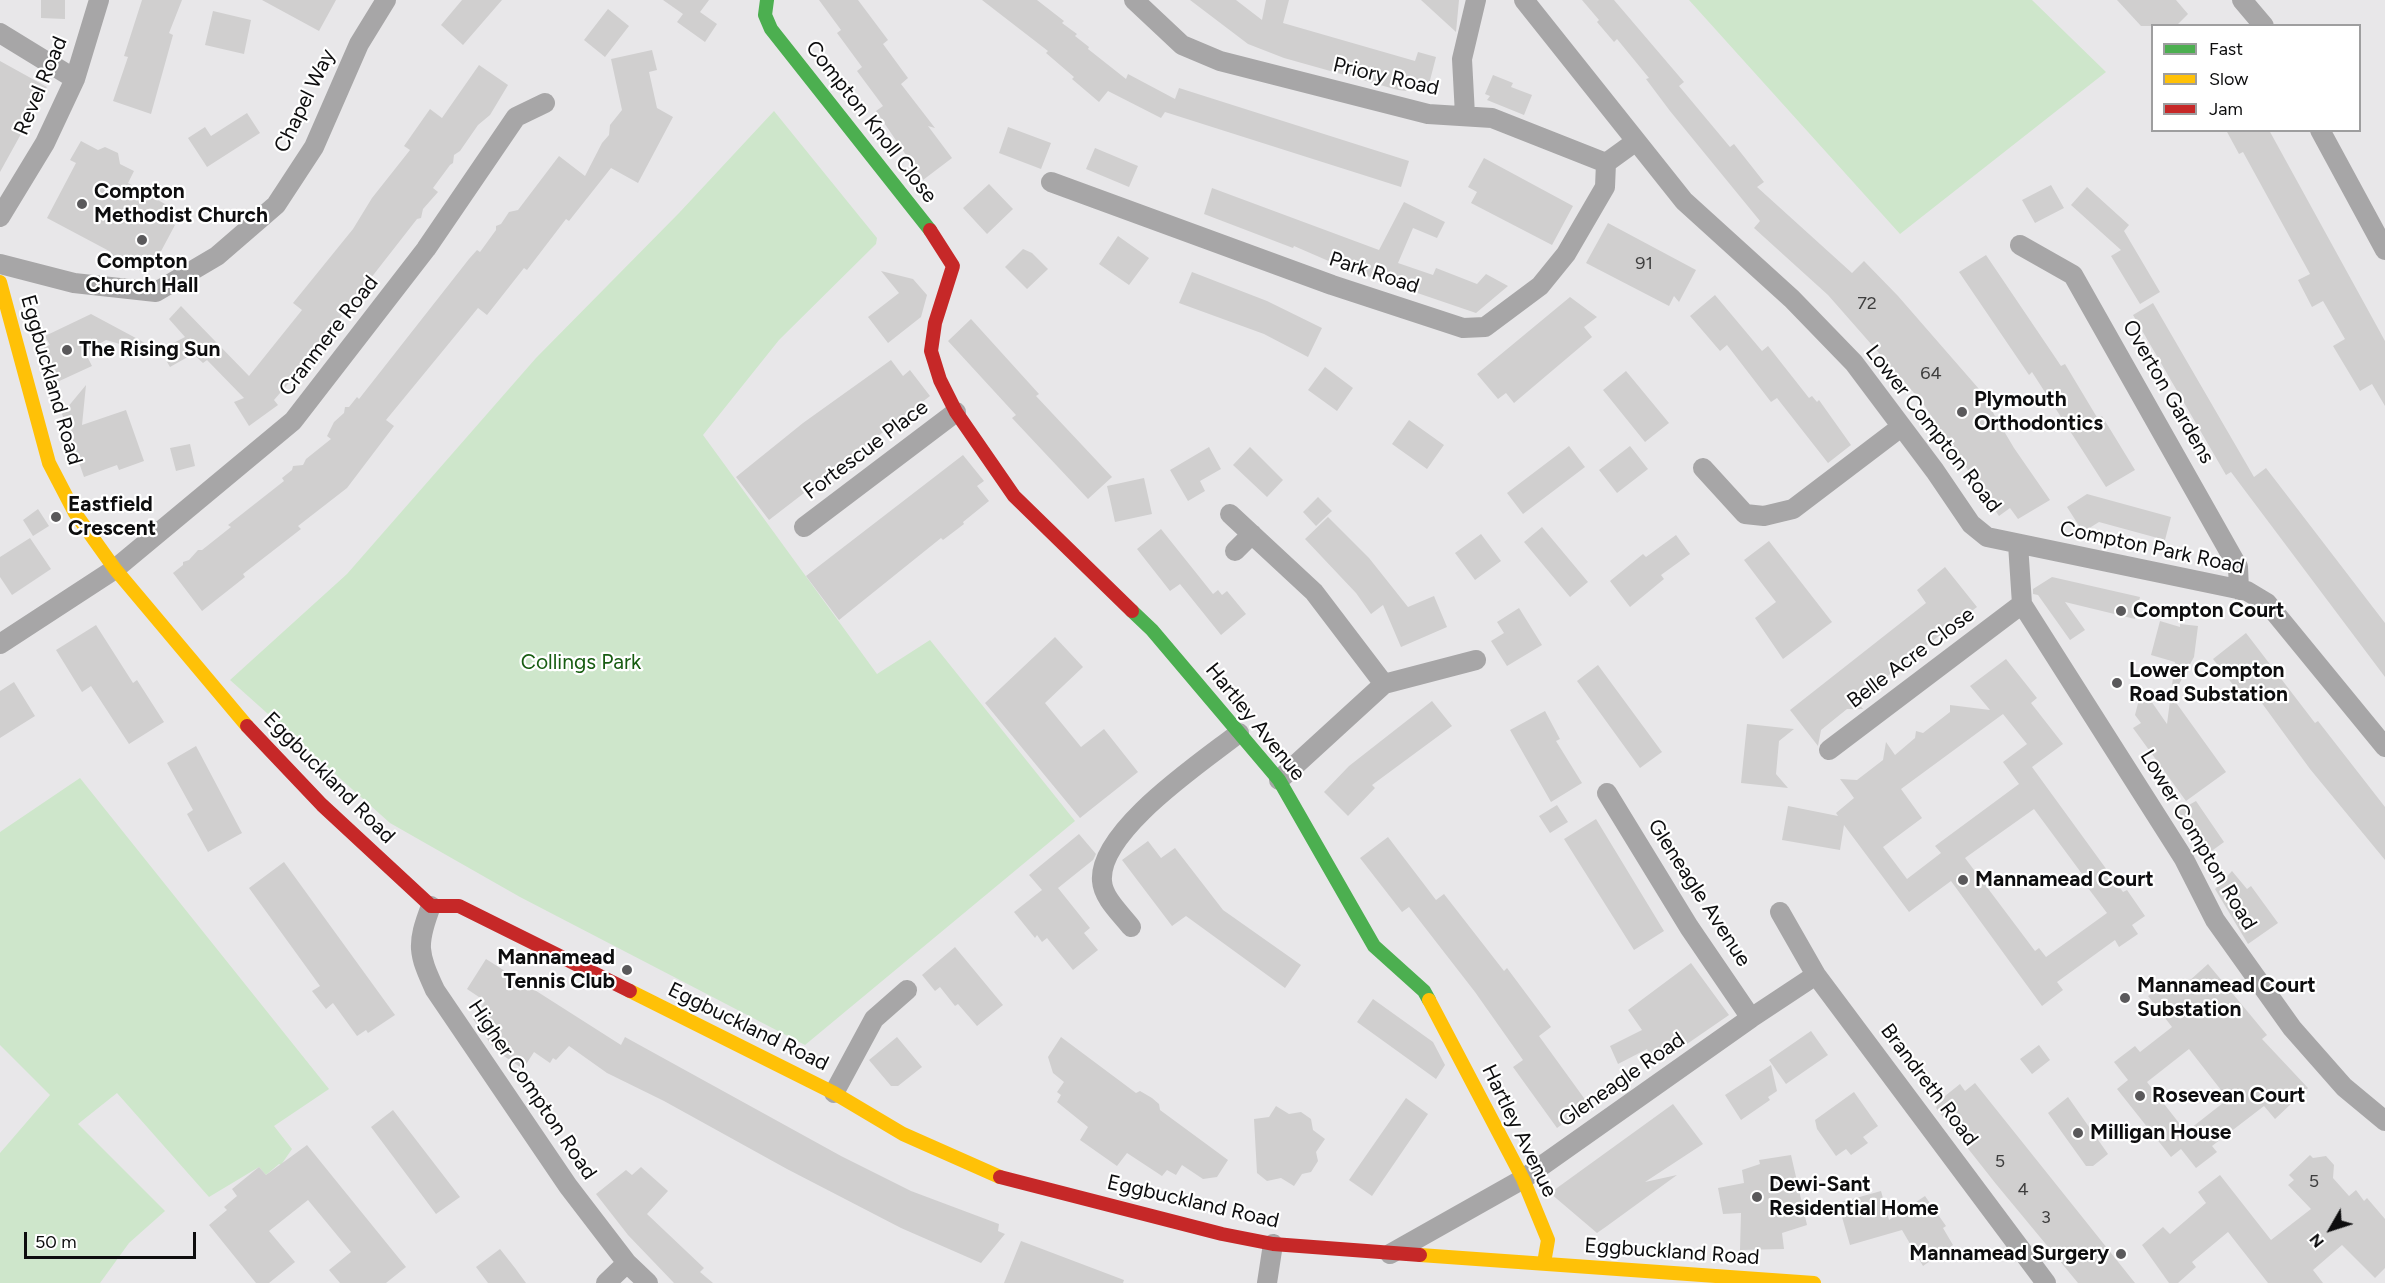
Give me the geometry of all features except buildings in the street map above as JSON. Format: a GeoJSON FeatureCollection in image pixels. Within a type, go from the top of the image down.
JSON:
{"type":"FeatureCollection","features":[{"type":"Feature","properties":{"kind":"street","name":"Revel Road"},"geometry":{"type":"LineString","coordinates":[[0,217],[45,143],[75,79],[99,0]]}},
{"type":"Feature","properties":{"kind":"street","name":"Chapel Way"},"geometry":{"type":"LineString","coordinates":[[0,264],[74,283],[156,292],[217,256],[276,205],[308,156],[359,44],[386,0]]}},
{"type":"Feature","properties":{"kind":"street","name":"Compton Knoll Close"},"geometry":{"type":"LineString","coordinates":[[767,0],[765,15],[771,29],[941,244],[953,266]]}},
{"type":"Feature","properties":{"kind":"street","name":"Priory Road"},"geometry":{"type":"LineString","coordinates":[[1134,0],[1182,45],[1220,61],[1428,114],[1492,118],[1606,163]]}},
{"type":"Feature","properties":{"kind":"street"},"geometry":{"type":"LineString","coordinates":[[1465,115],[1462,59],[1476,0]]}},
{"type":"Feature","properties":{"kind":"street","name":"Lower Compton Road"},"geometry":{"type":"LineString","coordinates":[[1524,0],[1684,201],[1792,299],[1854,363],[1971,524],[1987,537],[2018,544],[2022,604],[2184,859],[2215,920],[2292,1028],[2344,1087],[2385,1120]]}},
{"type":"Feature","properties":{"kind":"street"},"geometry":{"type":"LineString","coordinates":[[2242,0],[2262,24]]}},
{"type":"Feature","properties":{"kind":"street"},"geometry":{"type":"LineString","coordinates":[[0,33],[75,79]]}},
{"type":"Feature","properties":{"kind":"street","name":"Cranmere Road"},"geometry":{"type":"LineString","coordinates":[[115,569],[293,421],[426,249],[516,117],[545,103]]}},
{"type":"Feature","properties":{"kind":"street"},"geometry":{"type":"LineString","coordinates":[[2321,132],[2385,250]]}},
{"type":"Feature","properties":{"kind":"street"},"geometry":{"type":"LineString","coordinates":[[1606,163],[1635,141]]}},
{"type":"Feature","properties":{"kind":"street","name":"Park Road"},"geometry":{"type":"LineString","coordinates":[[1051,182],[1332,285],[1463,328],[1485,327],[1540,286],[1566,254],[1605,188],[1606,163]]}},
{"type":"Feature","properties":{"kind":"street","name":"Overton Gardens"},"geometry":{"type":"LineString","coordinates":[[2020,245],[2073,275],[2234,558],[2238,567],[2239,590]]}},
{"type":"Feature","properties":{"kind":"street","name":"Hartley Avenue"},"geometry":{"type":"LineString","coordinates":[[953,266],[935,323],[931,351],[940,380],[956,412],[1014,496],[1152,630],[1279,780],[1374,946],[1424,991],[1523,1179],[1548,1240],[1544,1263]]}},
{"type":"Feature","properties":{"kind":"street","name":"Eggbuckland Road"},"geometry":{"type":"LineString","coordinates":[[0,282],[9,350],[49,463],[75,513],[115,569],[237,715],[322,805],[431,906],[459,906],[834,1093],[903,1134],[994,1175],[1222,1234],[1273,1244],[1815,1283]]}},
{"type":"Feature","properties":{"kind":"street","name":"Fortescue Place"},"geometry":{"type":"LineString","coordinates":[[804,527],[956,412]]}},
{"type":"Feature","properties":{"kind":"street"},"geometry":{"type":"LineString","coordinates":[[1703,468],[1745,514],[1764,516],[1793,509],[1901,427]]}},
{"type":"Feature","properties":{"kind":"street"},"geometry":{"type":"LineString","coordinates":[[1230,513],[1314,592],[1384,684]]}},
{"type":"Feature","properties":{"kind":"street"},"geometry":{"type":"LineString","coordinates":[[1235,551],[1252,534]]}},
{"type":"Feature","properties":{"kind":"street","name":"Compton Park Road"},"geometry":{"type":"LineString","coordinates":[[2018,544],[2239,590],[2267,603],[2385,747]]}},
{"type":"Feature","properties":{"kind":"street"},"geometry":{"type":"LineString","coordinates":[[0,644],[115,569]]}},
{"type":"Feature","properties":{"kind":"street","name":"Belle Acre Close"},"geometry":{"type":"LineString","coordinates":[[1829,750],[2022,604]]}},
{"type":"Feature","properties":{"kind":"street"},"geometry":{"type":"LineString","coordinates":[[1279,780],[1384,684],[1476,660]]}},
{"type":"Feature","properties":{"kind":"street"},"geometry":{"type":"LineString","coordinates":[[1131,927],[1107,897],[1101,884],[1102,868],[1107,853],[1149,802],[1239,733]]}},
{"type":"Feature","properties":{"kind":"street","name":"Gleneagle Avenue"},"geometry":{"type":"LineString","coordinates":[[1607,793],[1689,927],[1751,1018]]}},
{"type":"Feature","properties":{"kind":"street","name":"Higher Compton Road"},"geometry":{"type":"LineString","coordinates":[[431,906],[422,931],[420,957],[435,990],[568,1185],[627,1263],[648,1283]]}},
{"type":"Feature","properties":{"kind":"street","name":"Brandreth Road"},"geometry":{"type":"LineString","coordinates":[[1780,912],[1816,975],[2046,1283]]}},
{"type":"Feature","properties":{"kind":"street","name":"Gleneagle Road"},"geometry":{"type":"LineString","coordinates":[[1389,1254],[1523,1179],[1751,1018],[1816,975]]}},
{"type":"Feature","properties":{"kind":"street"},"geometry":{"type":"LineString","coordinates":[[834,1093],[874,1019],[908,990]]}},
{"type":"Feature","properties":{"kind":"street"},"geometry":{"type":"LineString","coordinates":[[1268,1283],[1273,1244]]}},
{"type":"Feature","properties":{"kind":"street"},"geometry":{"type":"LineString","coordinates":[[606,1283],[627,1263]]}},
{"type":"Feature","properties":{"kind":"green space"},"geometry":{"type":"Polygon","coordinates":[[[1689,0],[2032,0],[2106,72],[1900,234],[1689,0]]]}},
{"type":"Feature","properties":{"kind":"green space","name":"Collings Park"},"geometry":{"type":"Polygon","coordinates":[[[774,111],[877,238],[876,244],[779,340],[703,435],[877,674],[930,640],[1075,821],[805,1045],[520,897],[390,823],[230,680],[347,574],[536,358],[679,213],[774,111]]]}},
{"type":"Feature","properties":{"kind":"green space"},"geometry":{"type":"Polygon","coordinates":[[[80,778],[329,1089],[274,1126],[292,1149],[281,1165],[279,1164],[266,1175],[259,1167],[209,1197],[117,1093],[78,1124],[165,1211],[129,1243],[100,1283],[0,1283],[0,1153],[50,1095],[0,1045],[0,832],[80,778]]]}},
{"type":"Feature","properties":{"kind":"traffic: fast"},"geometry":{"type":"LineString","coordinates":[[767,0],[765,15],[771,29],[930,230]]}},
{"type":"Feature","properties":{"kind":"traffic: fast"},"geometry":{"type":"LineString","coordinates":[[1132,611],[1152,630],[1279,780],[1374,946],[1424,991],[1429,1000]]}},
{"type":"Feature","properties":{"kind":"traffic: slow"},"geometry":{"type":"LineString","coordinates":[[0,282],[49,463],[75,513],[115,569],[247,726]]}},
{"type":"Feature","properties":{"kind":"traffic: slow"},"geometry":{"type":"LineString","coordinates":[[630,991],[834,1093],[903,1134],[1000,1177]]}},
{"type":"Feature","properties":{"kind":"traffic: slow"},"geometry":{"type":"LineString","coordinates":[[1429,1000],[1523,1179],[1548,1240],[1544,1263]]}},
{"type":"Feature","properties":{"kind":"traffic: slow"},"geometry":{"type":"LineString","coordinates":[[1420,1255],[1814,1283]]}},
{"type":"Feature","properties":{"kind":"traffic: jam"},"geometry":{"type":"LineString","coordinates":[[930,230],[953,266],[935,323],[931,351],[940,380],[956,412],[1014,496],[1132,611]]}},
{"type":"Feature","properties":{"kind":"traffic: jam"},"geometry":{"type":"LineString","coordinates":[[247,726],[322,805],[431,906],[459,906],[630,991]]}},
{"type":"Feature","properties":{"kind":"traffic: jam"},"geometry":{"type":"LineString","coordinates":[[1000,1177],[1222,1234],[1273,1244],[1420,1255]]}},
{"type":"Feature","properties":{"kind":"place","name":"Compton Methodist Church"},"geometry":{"type":"Point","coordinates":[82,204]}},
{"type":"Feature","properties":{"kind":"place","name":"Compton Church Hall"},"geometry":{"type":"Point","coordinates":[142,240]}},
{"type":"Feature","properties":{"kind":"place","name":"The Rising Sun"},"geometry":{"type":"Point","coordinates":[67,350]}},
{"type":"Feature","properties":{"kind":"place","name":"Plymouth Orthodontics"},"geometry":{"type":"Point","coordinates":[1962,412]}},
{"type":"Feature","properties":{"kind":"place","name":"Eastfield Crescent"},"geometry":{"type":"Point","coordinates":[56,517]}},
{"type":"Feature","properties":{"kind":"place","name":"Compton Court"},"geometry":{"type":"Point","coordinates":[2121,611]}},
{"type":"Feature","properties":{"kind":"place","name":"Lower Compton Road Substation"},"geometry":{"type":"Point","coordinates":[2117,683]}},
{"type":"Feature","properties":{"kind":"place","name":"Mannamead Court"},"geometry":{"type":"Point","coordinates":[1963,880]}},
{"type":"Feature","properties":{"kind":"place","name":"Mannamead Tennis Club"},"geometry":{"type":"Point","coordinates":[627,970]}},
{"type":"Feature","properties":{"kind":"place","name":"Mannamead Court Substation"},"geometry":{"type":"Point","coordinates":[2125,998]}},
{"type":"Feature","properties":{"kind":"place","name":"Rosevean Court"},"geometry":{"type":"Point","coordinates":[2140,1096]}},
{"type":"Feature","properties":{"kind":"place","name":"Milligan House"},"geometry":{"type":"Point","coordinates":[2078,1133]}},
{"type":"Feature","properties":{"kind":"place","name":"Dewi-Sant Residential Home"},"geometry":{"type":"Point","coordinates":[1757,1197]}},
{"type":"Feature","properties":{"kind":"place","name":"Mannamead Surgery"},"geometry":{"type":"Point","coordinates":[2121,1254]}}]}
